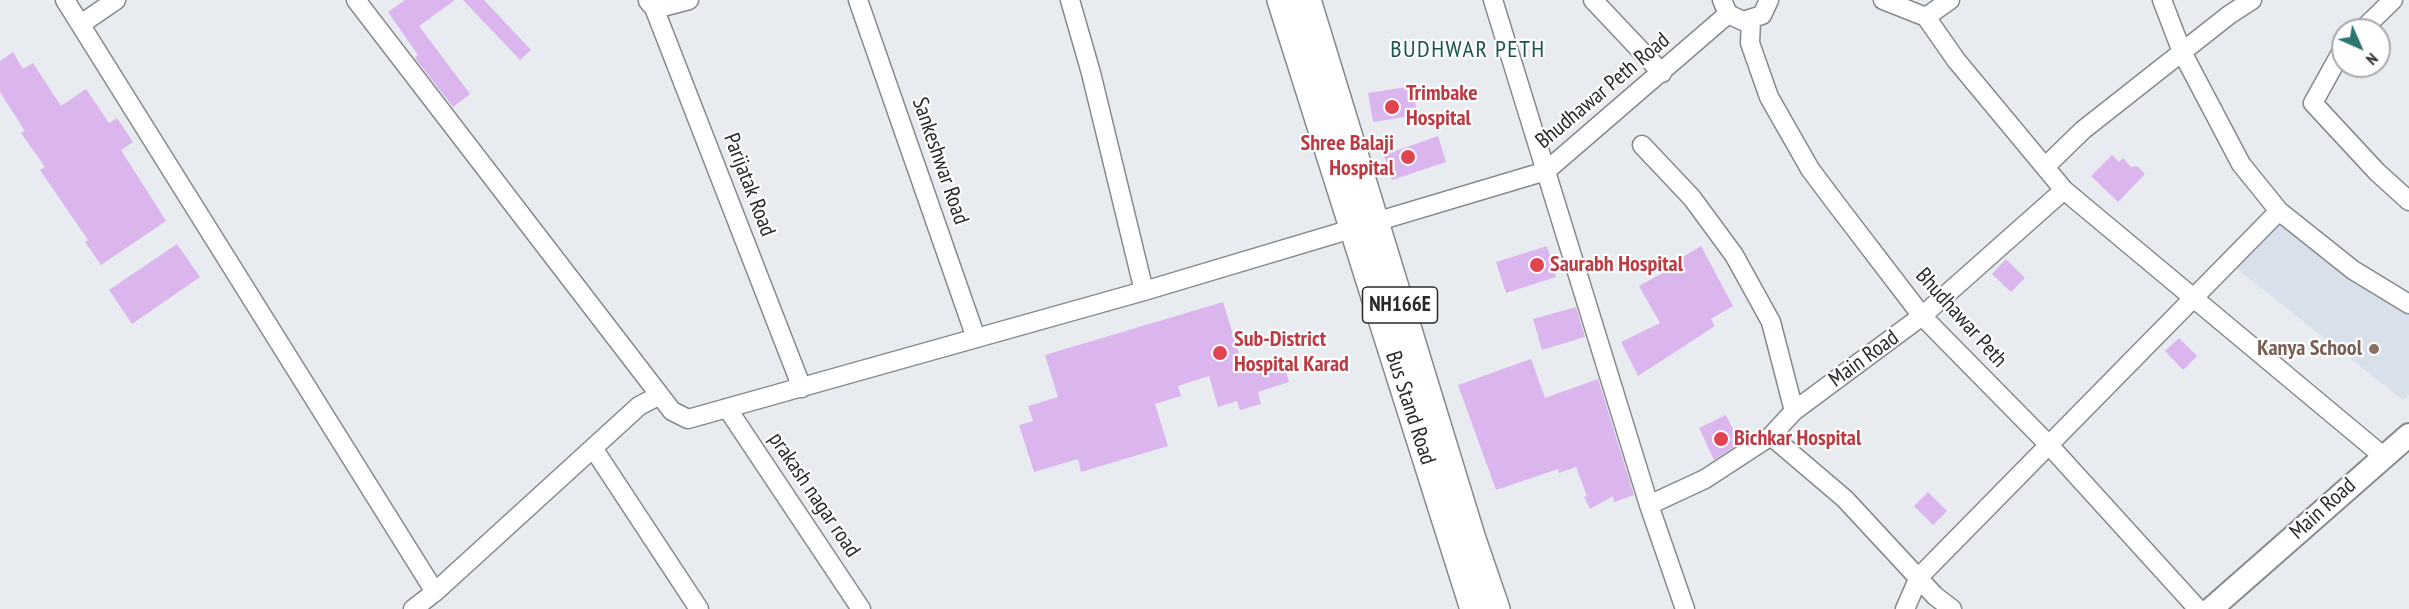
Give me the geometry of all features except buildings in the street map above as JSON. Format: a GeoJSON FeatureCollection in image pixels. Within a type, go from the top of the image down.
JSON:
{"type":"FeatureCollection","features":[{"type":"Feature","properties":{"kind":"highway","name":"Bus Stand Road"},"geometry":{"type":"LineString","coordinates":[[1281,0],[1292,35],[1374,221],[1474,609]]}},
{"type":"Feature","properties":{"kind":"highway","name":"NH166E"},"geometry":{"type":"LineString","coordinates":[[1307,0],[1471,536],[1496,609]]}},
{"type":"Feature","properties":{"kind":"main road","name":"Main Road"},"geometry":{"type":"LineString","coordinates":[[2211,609],[2409,435]]}},
{"type":"Feature","properties":{"kind":"street"},"geometry":{"type":"LineString","coordinates":[[65,0],[435,592]]}},
{"type":"Feature","properties":{"kind":"street"},"geometry":{"type":"LineString","coordinates":[[81,24],[116,0]]}},
{"type":"Feature","properties":{"kind":"street"},"geometry":{"type":"LineString","coordinates":[[356,0],[660,395],[639,406],[435,592],[413,609]]}},
{"type":"Feature","properties":{"kind":"street"},"geometry":{"type":"LineString","coordinates":[[651,3],[689,0]]}},
{"type":"Feature","properties":{"kind":"street","name":"Sankeshwar Road"},"geometry":{"type":"LineString","coordinates":[[858,0],[976,339]]}},
{"type":"Feature","properties":{"kind":"street"},"geometry":{"type":"LineString","coordinates":[[1070,0],[1091,73],[1144,291]]}},
{"type":"Feature","properties":{"kind":"street"},"geometry":{"type":"LineString","coordinates":[[1493,0],[1649,505],[1685,609]]}},
{"type":"Feature","properties":{"kind":"street"},"geometry":{"type":"LineString","coordinates":[[1593,0],[1662,73]]}},
{"type":"Feature","properties":{"kind":"street"},"geometry":{"type":"LineString","coordinates":[[1725,7],[1735,18],[1750,20],[1761,15],[1769,0]]}},
{"type":"Feature","properties":{"kind":"street"},"geometry":{"type":"LineString","coordinates":[[1883,0],[1926,17],[1956,60],[2064,190],[2383,456]]}},
{"type":"Feature","properties":{"kind":"street"},"geometry":{"type":"LineString","coordinates":[[1926,17],[1950,0]]}},
{"type":"Feature","properties":{"kind":"street"},"geometry":{"type":"LineString","coordinates":[[2162,0],[2182,52],[2241,164],[2278,211],[2353,270],[2409,304]]}},
{"type":"Feature","properties":{"kind":"street"},"geometry":{"type":"LineString","coordinates":[[2046,166],[2083,130],[2252,0]]}},
{"type":"Feature","properties":{"kind":"street"},"geometry":{"type":"LineString","coordinates":[[2374,18],[2393,0]]}},
{"type":"Feature","properties":{"kind":"street","name":"Parijatak Road"},"geometry":{"type":"LineString","coordinates":[[651,3],[802,387]]}},
{"type":"Feature","properties":{"kind":"street","name":"Bhudhawar Peth Road"},"geometry":{"type":"LineString","coordinates":[[660,395],[672,411],[688,419],[1144,291],[1546,171],[1662,73],[1725,7]]}},
{"type":"Feature","properties":{"kind":"street","name":"Bhudhawar Peth"},"geometry":{"type":"LineString","coordinates":[[1750,20],[1750,43],[1769,97],[1810,169],[1922,316],[2049,445],[2198,609]]}},
{"type":"Feature","properties":{"kind":"street"},"geometry":{"type":"LineString","coordinates":[[2331,71],[2313,103],[2377,172],[2409,201]]}},
{"type":"Feature","properties":{"kind":"street"},"geometry":{"type":"LineString","coordinates":[[1642,145],[1692,198],[1734,255],[1771,322],[1794,411]]}},
{"type":"Feature","properties":{"kind":"street","name":"Main Road"},"geometry":{"type":"LineString","coordinates":[[1649,505],[1704,479],[1771,436],[1794,411],[1922,316],[2064,190]]}},
{"type":"Feature","properties":{"kind":"street"},"geometry":{"type":"LineString","coordinates":[[1905,609],[1919,577],[2278,211]]}},
{"type":"Feature","properties":{"kind":"street","name":"prakash nagar road"},"geometry":{"type":"LineString","coordinates":[[727,408],[861,609]]}},
{"type":"Feature","properties":{"kind":"street"},"geometry":{"type":"LineString","coordinates":[[1771,436],[1845,499],[1935,596],[1952,609]]}},
{"type":"Feature","properties":{"kind":"street"},"geometry":{"type":"LineString","coordinates":[[593,448],[699,609]]}},
{"type":"Feature","properties":{"kind":"shaded area","name":"Kanya School"},"geometry":{"type":"Polygon","coordinates":[[[2279,211],[2409,304],[2409,395],[2403,400],[2228,262],[2279,211]]]}},
{"type":"Feature","properties":{"kind":"place","name":"Trimbake Hospital"},"geometry":{"type":"Point","coordinates":[1392,107]}},
{"type":"Feature","properties":{"kind":"place","name":"Shree Balaji Hospital"},"geometry":{"type":"Point","coordinates":[1408,157]}},
{"type":"Feature","properties":{"kind":"place","name":"Saurabh Hospital"},"geometry":{"type":"Point","coordinates":[1537,265]}},
{"type":"Feature","properties":{"kind":"place","name":"Kanya School"},"geometry":{"type":"Point","coordinates":[2374,349]}},
{"type":"Feature","properties":{"kind":"place","name":"Sub-District Hospital Karad"},"geometry":{"type":"Point","coordinates":[1220,353]}},
{"type":"Feature","properties":{"kind":"place","name":"Bichkar Hospital"},"geometry":{"type":"Point","coordinates":[1721,439]}},
{"type":"Feature","properties":{"kind":"district","name":"BUDHWAR PETH"},"geometry":{"type":"Point","coordinates":[1468,50]}}]}
